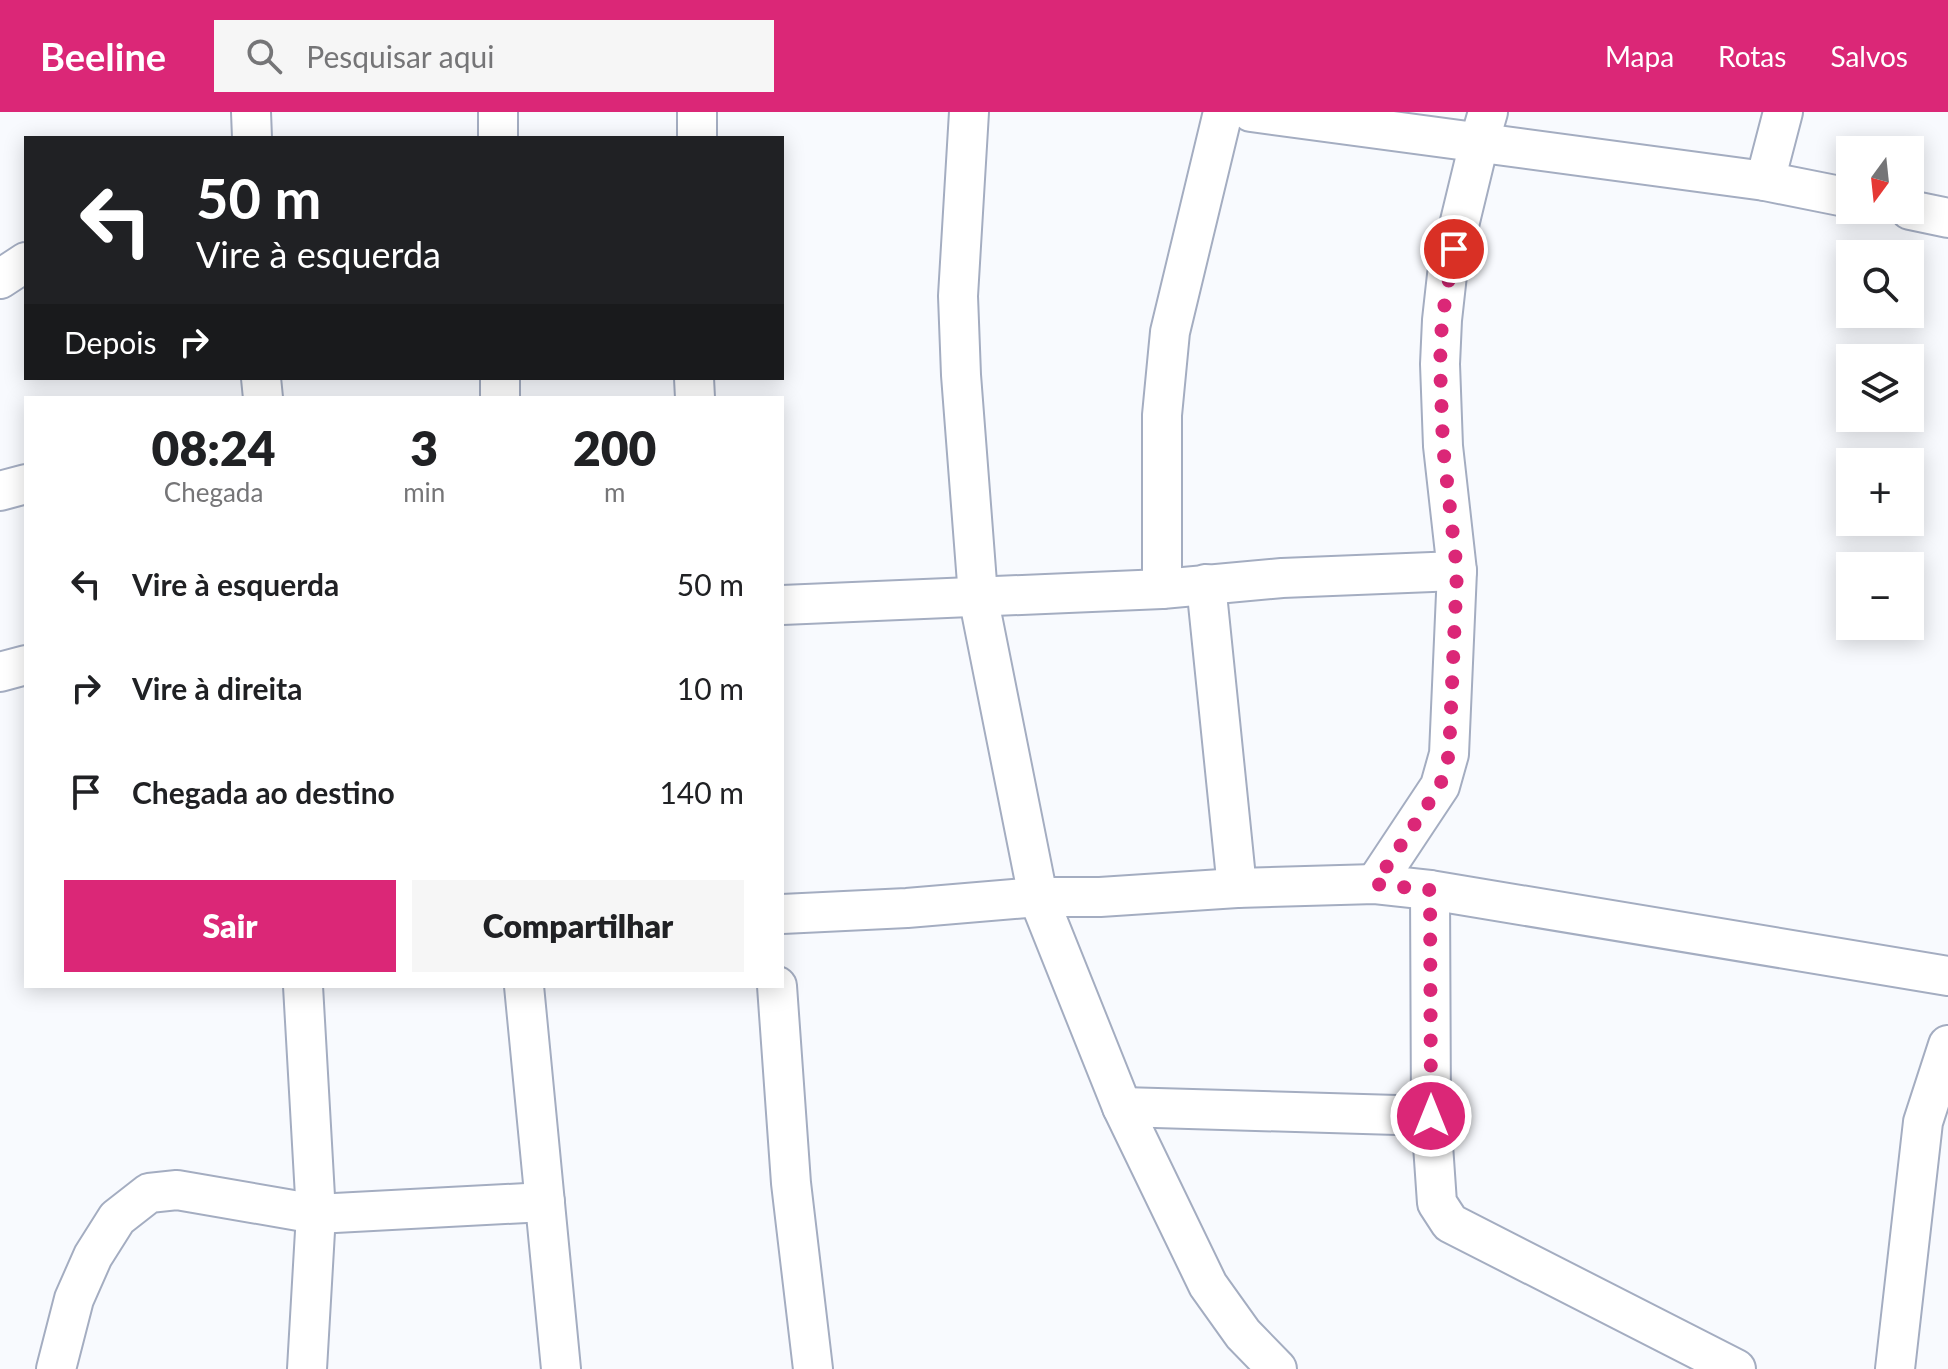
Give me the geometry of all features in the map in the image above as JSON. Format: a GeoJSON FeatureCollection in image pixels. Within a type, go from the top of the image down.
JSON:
{"type":"FeatureCollection","features":[{"type":"Feature","properties":{"kind":"street"},"geometry":{"type":"LineString","coordinates":[[251,112],[252,136]]}},
{"type":"Feature","properties":{"kind":"street"},"geometry":{"type":"LineString","coordinates":[[498,112],[498,136]]}},
{"type":"Feature","properties":{"kind":"street"},"geometry":{"type":"LineString","coordinates":[[697,112],[697,136]]}},
{"type":"Feature","properties":{"kind":"street"},"geometry":{"type":"LineString","coordinates":[[969,112],[958,296],[978,596],[1038,897],[1122,1107],[1208,1285],[1243,1334],[1277,1369]]}},
{"type":"Feature","properties":{"kind":"street"},"geometry":{"type":"LineString","coordinates":[[1162,589],[1162,415],[1170,332],[1223,112]]}},
{"type":"Feature","properties":{"kind":"street"},"geometry":{"type":"LineString","coordinates":[[1251,112],[1483,127],[1836,195]]}},
{"type":"Feature","properties":{"kind":"street"},"geometry":{"type":"LineString","coordinates":[[1765,181],[1783,112]]}},
{"type":"Feature","properties":{"kind":"street"},"geometry":{"type":"LineString","coordinates":[[1375,884],[1440,786],[1449,754],[1457,571],[1443,446],[1442,320],[1447,275],[1483,127]]}},
{"type":"Feature","properties":{"kind":"street"},"geometry":{"type":"LineString","coordinates":[[1924,213],[1948,218]]}},
{"type":"Feature","properties":{"kind":"street"},"geometry":{"type":"LineString","coordinates":[[0,279],[24,263]]}},
{"type":"Feature","properties":{"kind":"street"},"geometry":{"type":"LineString","coordinates":[[0,491],[24,485]]}},
{"type":"Feature","properties":{"kind":"street"},"geometry":{"type":"LineString","coordinates":[[784,605],[1162,589],[1457,571]]}},
{"type":"Feature","properties":{"kind":"street"},"geometry":{"type":"LineString","coordinates":[[1206,584],[1237,888]]}},
{"type":"Feature","properties":{"kind":"street"},"geometry":{"type":"LineString","coordinates":[[0,672],[24,666]]}},
{"type":"Feature","properties":{"kind":"street"},"geometry":{"type":"LineString","coordinates":[[784,914],[1038,897],[1375,884],[1430,890],[1948,976]]}},
{"type":"Feature","properties":{"kind":"street"},"geometry":{"type":"LineString","coordinates":[[1430,890],[1431,1116],[1437,1203],[1450,1223],[1736,1369]]}},
{"type":"Feature","properties":{"kind":"street"},"geometry":{"type":"LineString","coordinates":[[303,988],[316,1214],[307,1369]]}},
{"type":"Feature","properties":{"kind":"street"},"geometry":{"type":"LineString","coordinates":[[524,988],[561,1369]]}},
{"type":"Feature","properties":{"kind":"street"},"geometry":{"type":"LineString","coordinates":[[777,988],[791,1183],[813,1369]]}},
{"type":"Feature","properties":{"kind":"street"},"geometry":{"type":"LineString","coordinates":[[1895,1369],[1923,1122],[1948,1045]]}},
{"type":"Feature","properties":{"kind":"street"},"geometry":{"type":"LineString","coordinates":[[1122,1107],[1431,1116]]}},
{"type":"Feature","properties":{"kind":"street"},"geometry":{"type":"LineString","coordinates":[[56,1369],[74,1299],[93,1256],[117,1218],[149,1193],[177,1190],[316,1214],[545,1202]]}},
{"type":"Feature","properties":{"kind":"route"},"geometry":{"type":"LineString","coordinates":[[1431,1116],[1430,890],[1375,884],[1440,786],[1449,754],[1457,571],[1443,446],[1440,364],[1447,275],[1454,249]]}}]}
